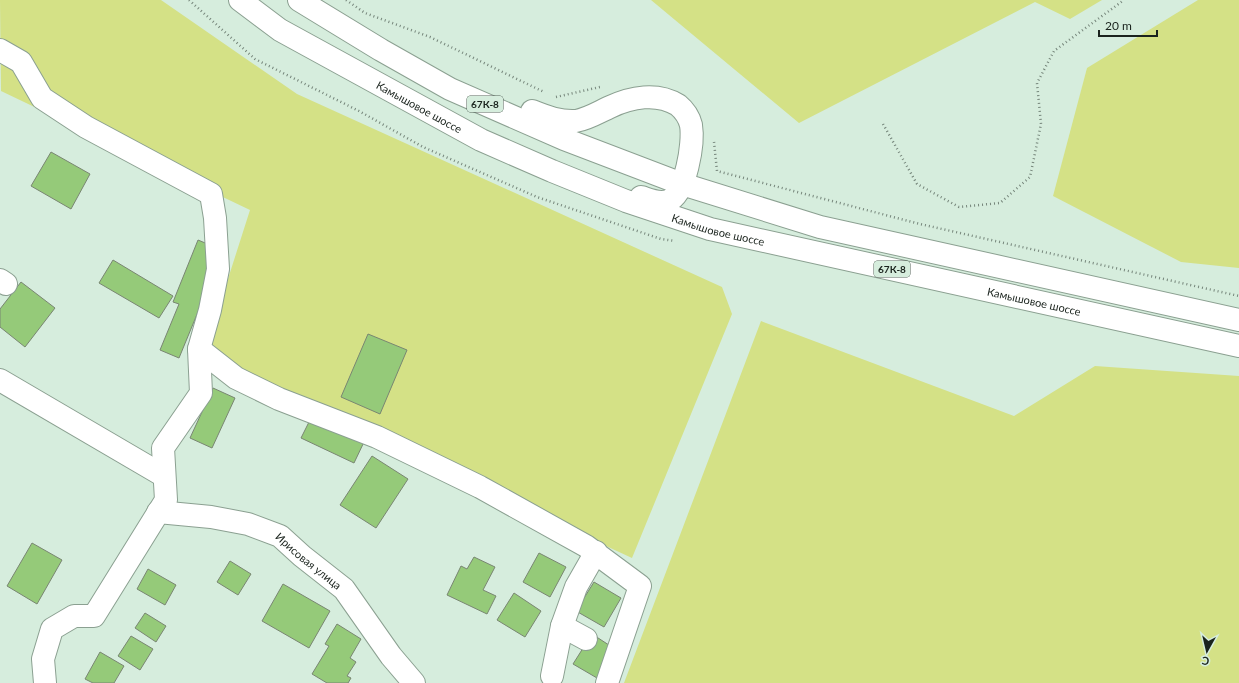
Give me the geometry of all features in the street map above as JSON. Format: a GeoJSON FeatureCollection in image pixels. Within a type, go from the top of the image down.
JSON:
{"type":"FeatureCollection","features":[{"type":"Feature","properties":{"kind":"main road","name":"Камышовое шоссе"},"geometry":{"type":"LineString","coordinates":[[240,0],[280,30],[480,140],[626,201],[710,229],[1239,346]]}},
{"type":"Feature","properties":{"kind":"main road","name":"67К-8"},"geometry":{"type":"LineString","coordinates":[[299,0],[381,50],[450,89],[564,139],[682,184],[820,227],[1239,320]]}},
{"type":"Feature","properties":{"kind":"main road"},"geometry":{"type":"LineString","coordinates":[[0,50],[21,62],[42,98],[93,131],[211,194],[215,218],[218,269],[210,310],[199,349],[201,393],[163,448],[166,500],[94,616],[74,616],[52,629],[43,659],[45,683]]}},
{"type":"Feature","properties":{"kind":"main road"},"geometry":{"type":"LineString","coordinates":[[450,89],[471,90],[492,95],[553,119],[565,121],[578,121],[635,98],[649,97],[677,105],[686,113],[691,124],[692,137],[688,166],[682,184],[676,195],[669,200],[661,202],[652,201],[585,176],[552,171]]}},
{"type":"Feature","properties":{"kind":"main road"},"geometry":{"type":"LineString","coordinates":[[199,349],[236,378],[279,399],[377,437],[466,480],[580,542],[596,552],[640,586],[607,683]]}},
{"type":"Feature","properties":{"kind":"main road"},"geometry":{"type":"LineString","coordinates":[[0,380],[164,476]]}},
{"type":"Feature","properties":{"kind":"main road","name":"Ирисовая улица"},"geometry":{"type":"LineString","coordinates":[[158,512],[211,517],[248,524],[280,536],[302,556],[344,589],[391,656],[414,683]]}},
{"type":"Feature","properties":{"kind":"main road"},"geometry":{"type":"LineString","coordinates":[[552,676],[562,626],[576,587],[596,552]]}},
{"type":"Feature","properties":{"kind":"main road"},"geometry":{"type":"LineString","coordinates":[[562,626],[586,639]]}},
{"type":"Feature","properties":{"kind":"path"},"geometry":{"type":"LineString","coordinates":[[189,0],[255,59],[359,111]]}},
{"type":"Feature","properties":{"kind":"path"},"geometry":{"type":"LineString","coordinates":[[346,0],[365,13],[430,37],[556,98],[605,86]]}},
{"type":"Feature","properties":{"kind":"path"},"geometry":{"type":"LineString","coordinates":[[884,124],[917,184],[959,207],[1000,203],[1030,177],[1041,124],[1037,84],[1054,51],[1124,0]]}},
{"type":"Feature","properties":{"kind":"path"},"geometry":{"type":"LineString","coordinates":[[713,136],[717,171],[920,224],[1239,296]]}},
{"type":"Feature","properties":{"kind":"green space"},"geometry":{"type":"Polygon","coordinates":[[[0,0],[161,0],[297,94],[722,287],[732,314],[632,558],[511,502],[204,354],[250,210],[1,91],[0,0]]]}},
{"type":"Feature","properties":{"kind":"green space"},"geometry":{"type":"Polygon","coordinates":[[[651,0],[1102,0],[1070,19],[1035,2],[799,123],[651,0]]]}},
{"type":"Feature","properties":{"kind":"green space"},"geometry":{"type":"Polygon","coordinates":[[[1198,0],[1239,0],[1239,268],[1181,262],[1053,196],[1087,68],[1198,0]]]}},
{"type":"Feature","properties":{"kind":"green space"},"geometry":{"type":"Polygon","coordinates":[[[761,321],[1014,416],[1095,366],[1239,376],[1239,683],[624,683],[761,321]]]}},
{"type":"Feature","properties":{"kind":"building"},"geometry":{"type":"Polygon","coordinates":[[[51,152],[90,174],[71,209],[31,186],[51,152]]]}},
{"type":"Feature","properties":{"kind":"building"},"geometry":{"type":"Polygon","coordinates":[[[198,240],[210,245],[207,290],[179,358],[160,350],[179,304],[173,302],[198,240]]]}},
{"type":"Feature","properties":{"kind":"building"},"geometry":{"type":"Polygon","coordinates":[[[113,260],[173,296],[159,318],[99,283],[113,260]]]}},
{"type":"Feature","properties":{"kind":"building"},"geometry":{"type":"Polygon","coordinates":[[[21,282],[55,308],[25,347],[0,327],[0,309],[21,282]]]}},
{"type":"Feature","properties":{"kind":"building"},"geometry":{"type":"Polygon","coordinates":[[[368,334],[407,350],[380,414],[341,397],[368,334]]]}},
{"type":"Feature","properties":{"kind":"building"},"geometry":{"type":"Polygon","coordinates":[[[213,388],[235,398],[212,448],[190,438],[213,388]]]}},
{"type":"Feature","properties":{"kind":"building"},"geometry":{"type":"Polygon","coordinates":[[[311,418],[364,442],[354,463],[301,438],[311,418]]]}},
{"type":"Feature","properties":{"kind":"building"},"geometry":{"type":"Polygon","coordinates":[[[372,456],[408,479],[376,528],[340,505],[372,456]]]}},
{"type":"Feature","properties":{"kind":"building"},"geometry":{"type":"Polygon","coordinates":[[[32,543],[62,560],[37,604],[7,586],[32,543]]]}},
{"type":"Feature","properties":{"kind":"building"},"geometry":{"type":"Polygon","coordinates":[[[539,553],[566,567],[550,597],[523,582],[539,553]]]}},
{"type":"Feature","properties":{"kind":"building"},"geometry":{"type":"Polygon","coordinates":[[[474,557],[495,567],[483,590],[496,596],[487,614],[447,595],[461,566],[467,569],[474,557]]]}},
{"type":"Feature","properties":{"kind":"building"},"geometry":{"type":"Polygon","coordinates":[[[230,561],[251,574],[238,595],[217,582],[230,561]]]}},
{"type":"Feature","properties":{"kind":"building"},"geometry":{"type":"Polygon","coordinates":[[[148,569],[176,585],[165,605],[137,589],[148,569]]]}},
{"type":"Feature","properties":{"kind":"building"},"geometry":{"type":"Polygon","coordinates":[[[594,582],[621,598],[604,627],[576,611],[594,582]]]}},
{"type":"Feature","properties":{"kind":"building"},"geometry":{"type":"Polygon","coordinates":[[[283,584],[330,611],[309,648],[262,621],[283,584]]]}},
{"type":"Feature","properties":{"kind":"building"},"geometry":{"type":"Polygon","coordinates":[[[514,593],[541,611],[525,637],[497,620],[514,593]]]}},
{"type":"Feature","properties":{"kind":"building"},"geometry":{"type":"Polygon","coordinates":[[[145,613],[166,626],[156,642],[135,628],[145,613]]]}},
{"type":"Feature","properties":{"kind":"building"},"geometry":{"type":"Polygon","coordinates":[[[337,624],[361,639],[350,658],[356,662],[347,676],[351,678],[348,683],[327,683],[312,674],[329,646],[325,644],[337,624]]]}},
{"type":"Feature","properties":{"kind":"building"},"geometry":{"type":"Polygon","coordinates":[[[592,634],[615,649],[597,678],[573,664],[592,634]]]}},
{"type":"Feature","properties":{"kind":"building"},"geometry":{"type":"Polygon","coordinates":[[[131,636],[153,649],[140,670],[118,656],[131,636]]]}},
{"type":"Feature","properties":{"kind":"building"},"geometry":{"type":"Polygon","coordinates":[[[100,652],[124,666],[114,683],[93,683],[85,679],[100,652]]]}}]}
